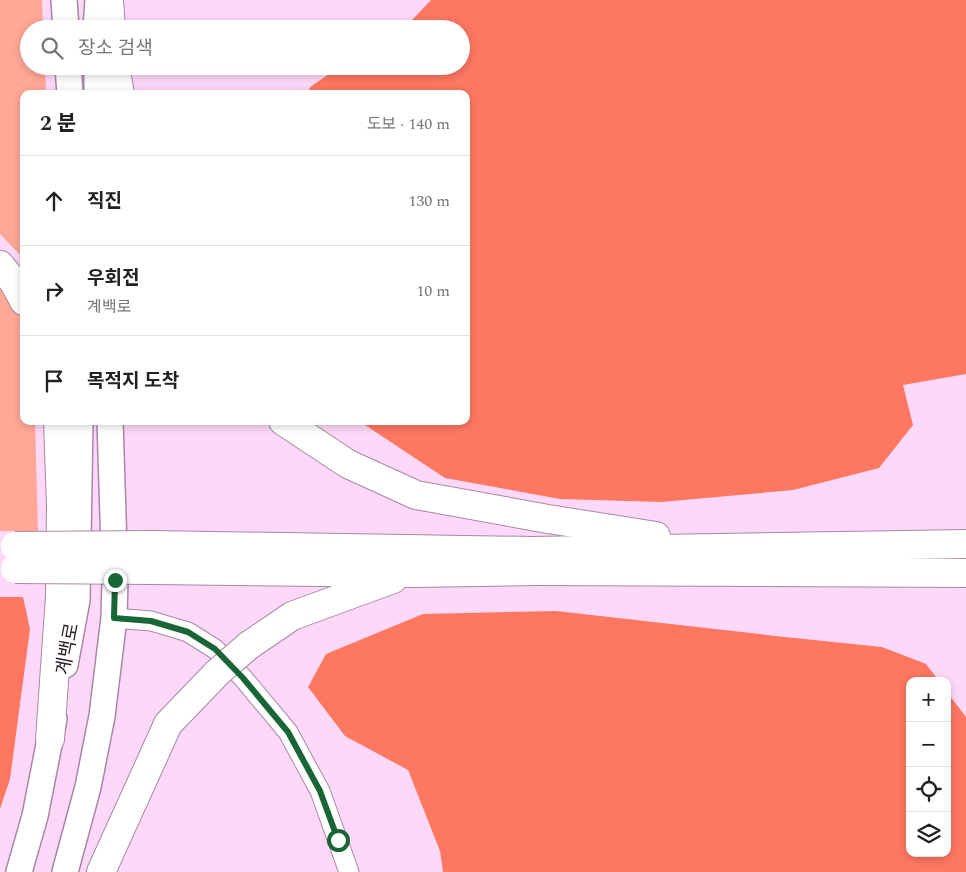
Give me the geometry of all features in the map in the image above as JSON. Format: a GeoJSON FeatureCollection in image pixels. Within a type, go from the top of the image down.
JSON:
{"type":"FeatureCollection","features":[{"type":"Feature","properties":{"kind":"highway"},"geometry":{"type":"LineString","coordinates":[[109,0],[110,20]]}},
{"type":"Feature","properties":{"kind":"highway"},"geometry":{"type":"LineString","coordinates":[[117,75],[119,90]]}},
{"type":"Feature","properties":{"kind":"highway"},"geometry":{"type":"LineString","coordinates":[[0,266],[13,281],[20,294]]}},
{"type":"Feature","properties":{"kind":"highway"},"geometry":{"type":"LineString","coordinates":[[50,739],[60,596],[61,505],[58,425]]}},
{"type":"Feature","properties":{"kind":"highway"},"geometry":{"type":"LineString","coordinates":[[289,425],[348,464],[416,494],[548,519],[734,547]]}},
{"type":"Feature","properties":{"kind":"highway"},"geometry":{"type":"LineString","coordinates":[[8,557],[152,558],[966,544]]}},
{"type":"Feature","properties":{"kind":"highway"},"geometry":{"type":"LineString","coordinates":[[152,558],[413,573],[547,571],[966,573]]}},
{"type":"Feature","properties":{"kind":"highway"},"geometry":{"type":"LineString","coordinates":[[101,872],[168,724],[217,674],[248,646],[292,616],[413,573]]}},
{"type":"Feature","properties":{"kind":"main road"},"geometry":{"type":"LineString","coordinates":[[64,0],[65,20]]}},
{"type":"Feature","properties":{"kind":"main road"},"geometry":{"type":"LineString","coordinates":[[97,20],[98,0]]}},
{"type":"Feature","properties":{"kind":"main road"},"geometry":{"type":"LineString","coordinates":[[69,75],[70,90]]}},
{"type":"Feature","properties":{"kind":"main road"},"geometry":{"type":"LineString","coordinates":[[96,75],[97,90]]}},
{"type":"Feature","properties":{"kind":"main road","name":"계백로"},"geometry":{"type":"LineString","coordinates":[[19,872],[35,816],[77,600],[80,425]]}},
{"type":"Feature","properties":{"kind":"main road"},"geometry":{"type":"LineString","coordinates":[[64,872],[88,788],[102,716],[114,618],[115,580],[110,425]]}},
{"type":"Feature","properties":{"kind":"street"},"geometry":{"type":"LineString","coordinates":[[114,618],[151,621],[188,632],[215,649],[243,678],[288,732],[320,791],[350,872]]}},
{"type":"Feature","properties":{"kind":"shaded area"},"geometry":{"type":"Polygon","coordinates":[[[0,0],[42,0],[43,20],[20,20],[20,75],[45,75],[46,90],[20,90],[20,255],[0,234],[0,0]]]}},
{"type":"Feature","properties":{"kind":"shaded area"},"geometry":{"type":"Polygon","coordinates":[[[431,0],[966,0],[966,374],[903,385],[913,425],[879,468],[793,490],[661,502],[560,499],[445,478],[365,425],[470,425],[470,90],[309,90],[310,87],[328,75],[470,75],[470,20],[412,20],[431,0]]]}},
{"type":"Feature","properties":{"kind":"shaded area"},"geometry":{"type":"Polygon","coordinates":[[[0,280],[20,316],[20,425],[35,425],[38,531],[0,531],[0,280]]]}},
{"type":"Feature","properties":{"kind":"shaded area"},"geometry":{"type":"Polygon","coordinates":[[[0,597],[23,597],[30,629],[10,779],[0,809],[0,597]]]}},
{"type":"Feature","properties":{"kind":"shaded area"},"geometry":{"type":"Polygon","coordinates":[[[556,611],[882,647],[926,664],[936,677],[906,677],[906,857],[951,857],[951,697],[966,717],[966,872],[443,872],[440,851],[408,770],[345,736],[308,687],[326,654],[423,614],[556,611]]]}},
{"type":"Feature","properties":{"kind":"route"},"geometry":{"type":"LineString","coordinates":[[115,580],[114,618],[151,621],[188,632],[215,649],[243,678],[288,732],[320,791],[338,840]]}}]}
